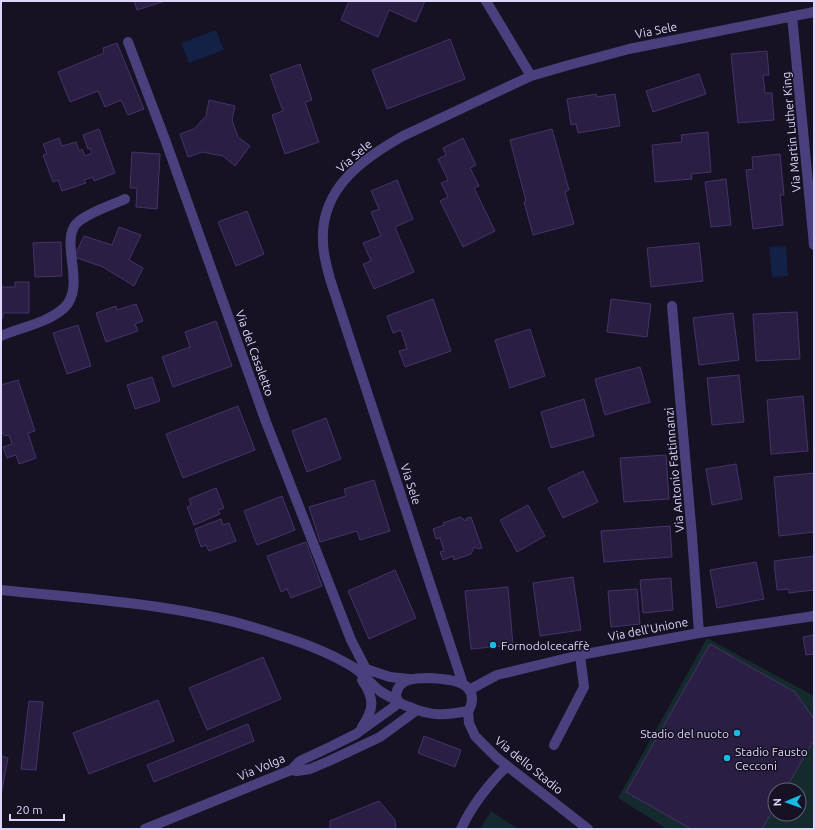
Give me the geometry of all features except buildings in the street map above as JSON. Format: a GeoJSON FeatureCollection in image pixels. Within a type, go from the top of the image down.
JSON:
{"type":"FeatureCollection","features":[{"type":"Feature","properties":{"kind":"street"},"geometry":{"type":"LineString","coordinates":[[486,1],[531,76]]}},
{"type":"Feature","properties":{"kind":"street","name":"Via Sele"},"geometry":{"type":"LineString","coordinates":[[468,711],[472,702],[472,696],[466,687],[335,296],[323,250],[322,237],[323,223],[331,201],[344,180],[352,171],[373,154],[403,136],[531,76],[629,49],[814,12]]}},
{"type":"Feature","properties":{"kind":"street","name":"Via Martin Luther King"},"geometry":{"type":"LineString","coordinates":[[792,16],[814,245]]}},
{"type":"Feature","properties":{"kind":"street","name":"Via del Casaletto"},"geometry":{"type":"LineString","coordinates":[[128,42],[166,142],[268,429],[351,640],[366,669]]}},
{"type":"Feature","properties":{"kind":"street"},"geometry":{"type":"LineString","coordinates":[[1,336],[49,317],[66,305],[73,285],[71,242],[73,228],[85,217],[125,199]]}},
{"type":"Feature","properties":{"kind":"street","name":"Via Antonio Fattinnanzi"},"geometry":{"type":"LineString","coordinates":[[672,306],[699,633]]}},
{"type":"Feature","properties":{"kind":"street"},"geometry":{"type":"LineString","coordinates":[[1,590],[165,608],[205,614],[278,635],[337,658],[355,668],[379,691],[425,713],[441,715],[468,711]]}},
{"type":"Feature","properties":{"kind":"street","name":"Via dell'Unione"},"geometry":{"type":"LineString","coordinates":[[466,687],[497,675],[580,655],[699,633],[814,616]]}},
{"type":"Feature","properties":{"kind":"street"},"geometry":{"type":"LineString","coordinates":[[554,745],[584,687],[580,655]]}},
{"type":"Feature","properties":{"kind":"street"},"geometry":{"type":"LineString","coordinates":[[355,668],[366,669],[390,677],[410,679],[445,679],[466,687]]}},
{"type":"Feature","properties":{"kind":"street"},"geometry":{"type":"LineString","coordinates":[[355,668],[368,688],[372,699],[372,708],[368,717],[356,734]]}},
{"type":"Feature","properties":{"kind":"street"},"geometry":{"type":"LineString","coordinates":[[398,701],[396,693],[401,684],[410,679]]}},
{"type":"Feature","properties":{"kind":"street","name":"Via Volga"},"geometry":{"type":"LineString","coordinates":[[145,829],[291,770],[300,761],[356,734],[398,701]]}},
{"type":"Feature","properties":{"kind":"street"},"geometry":{"type":"LineString","coordinates":[[291,770],[298,771],[310,769],[375,740],[417,710]]}},
{"type":"Feature","properties":{"kind":"street","name":"Via dello Stadio"},"geometry":{"type":"LineString","coordinates":[[468,711],[469,723],[475,736],[497,758],[588,829]]}},
{"type":"Feature","properties":{"kind":"street"},"geometry":{"type":"LineString","coordinates":[[461,829],[481,795],[507,766]]}},
{"type":"Feature","properties":{"kind":"green space","name":"Stadio Fausto Cecconi"},"geometry":{"type":"Polygon","coordinates":[[[707,638],[814,696],[814,829],[667,829],[618,798],[707,638]]]}},
{"type":"Feature","properties":{"kind":"green space"},"geometry":{"type":"Polygon","coordinates":[[[491,811],[518,829],[480,829],[491,811]]]}},
{"type":"Feature","properties":{"kind":"water"},"geometry":{"type":"Polygon","coordinates":[[[216,30],[224,50],[189,63],[181,43],[216,30]]]}},
{"type":"Feature","properties":{"kind":"water"},"geometry":{"type":"Polygon","coordinates":[[[786,246],[788,276],[772,277],[769,247],[786,246]]]}},
{"type":"Feature","properties":{"kind":"place","name":"Fornodolcecaffè"},"geometry":{"type":"Point","coordinates":[493,645]}},
{"type":"Feature","properties":{"kind":"place","name":"Stadio del nuoto"},"geometry":{"type":"Point","coordinates":[737,733]}},
{"type":"Feature","properties":{"kind":"place","name":"Stadio Fausto Cecconi"},"geometry":{"type":"Point","coordinates":[727,758]}}]}
